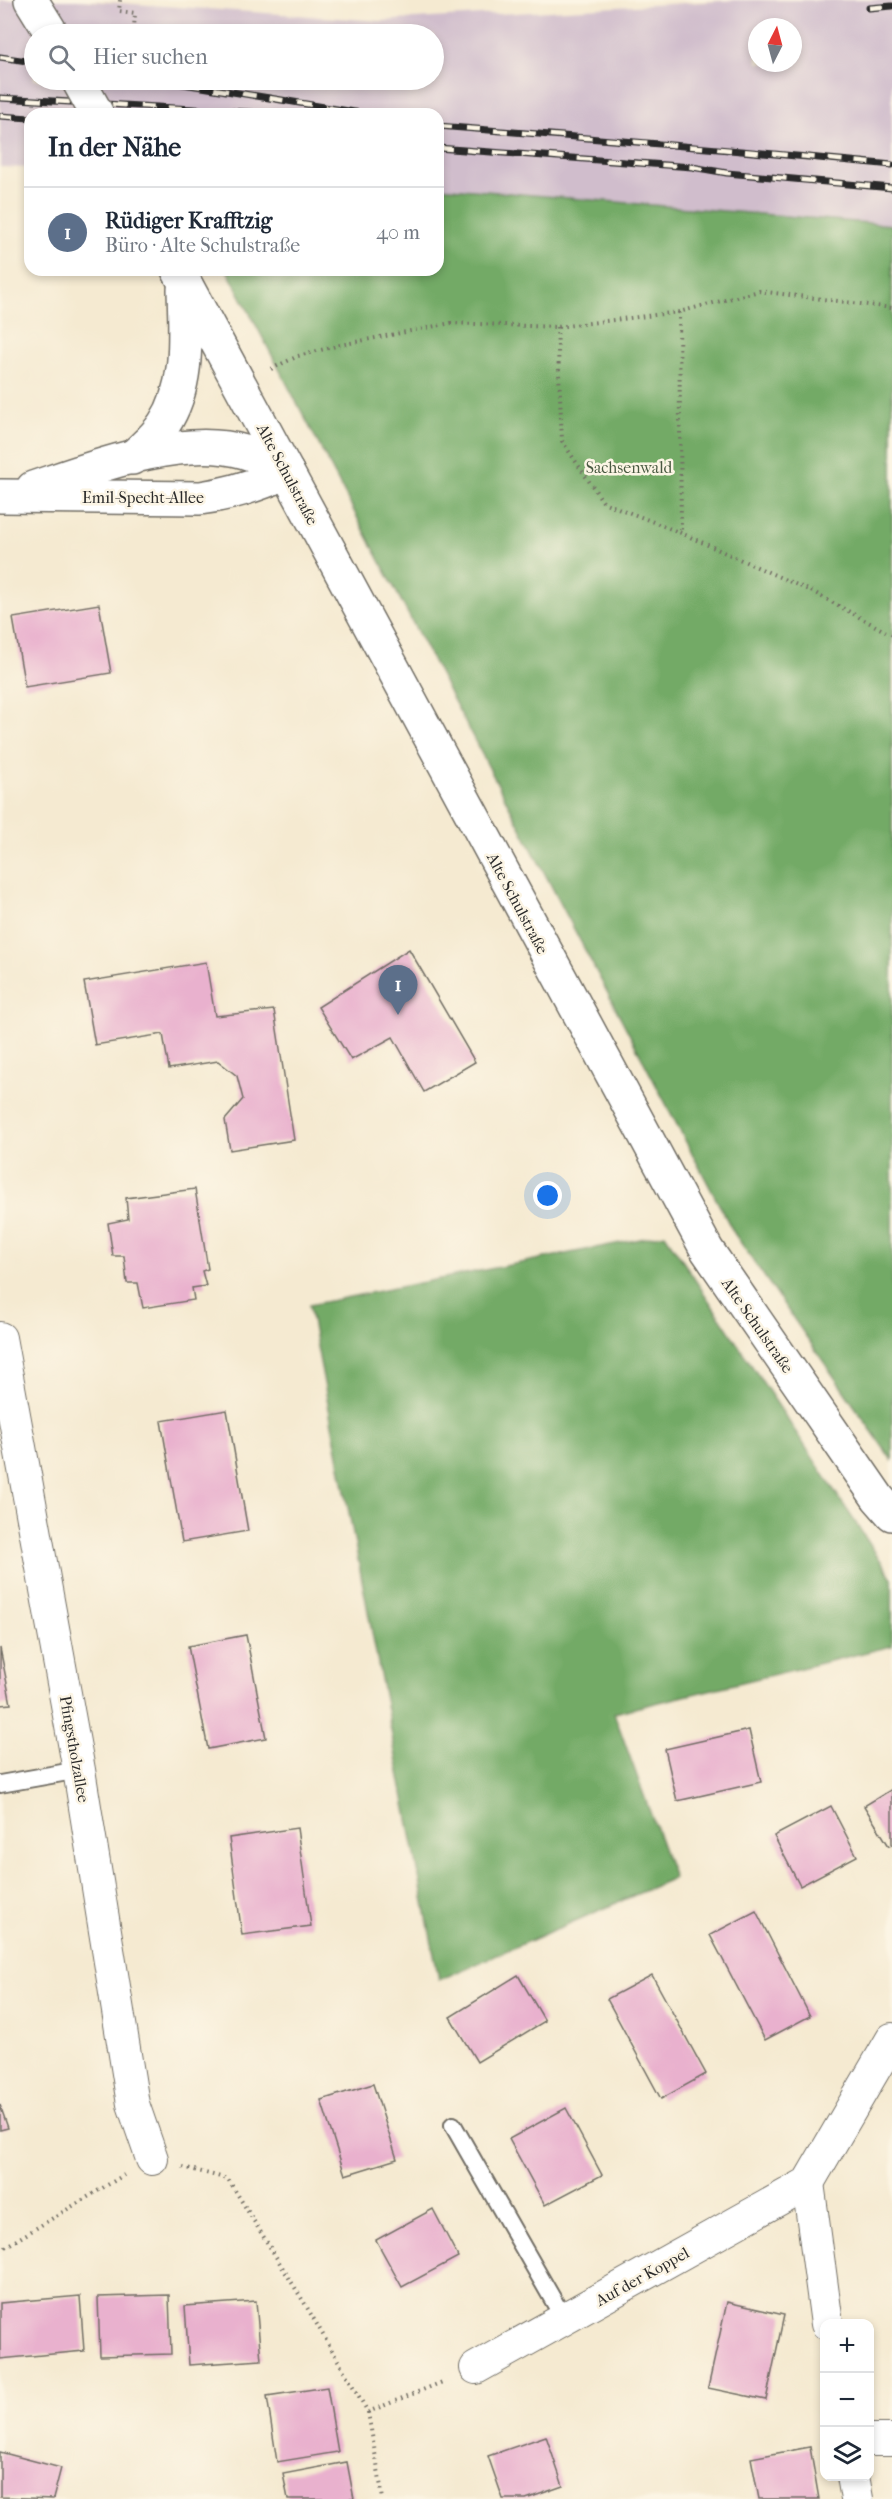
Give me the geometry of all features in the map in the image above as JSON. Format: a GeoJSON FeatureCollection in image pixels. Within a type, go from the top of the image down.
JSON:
{"type":"FeatureCollection","features":[{"type":"Feature","properties":{"kind":"main road"},"geometry":{"type":"LineString","coordinates":[[31,0],[46,24]]}},
{"type":"Feature","properties":{"kind":"main road"},"geometry":{"type":"LineString","coordinates":[[84,90],[94,108]]}},
{"type":"Feature","properties":{"kind":"main road"},"geometry":{"type":"LineString","coordinates":[[132,458],[164,424],[181,384],[186,347],[181,276]]}},
{"type":"Feature","properties":{"kind":"main road","name":"Alte Schulstraße"},"geometry":{"type":"LineString","coordinates":[[181,276],[707,1250],[878,1498],[892,1514]]}},
{"type":"Feature","properties":{"kind":"main road","name":"Emil-Specht-Allee"},"geometry":{"type":"LineString","coordinates":[[7,495],[96,466],[176,449],[219,446],[245,452],[287,472]]}},
{"type":"Feature","properties":{"kind":"main road","name":"Emil-Specht-Allee"},"geometry":{"type":"LineString","coordinates":[[7,495],[117,499],[200,498],[229,495],[260,485],[287,472]]}},
{"type":"Feature","properties":{"kind":"street","name":"Pfingstholzallee"},"geometry":{"type":"LineString","coordinates":[[0,1338],[79,1770],[133,2104],[152,2158]]}},
{"type":"Feature","properties":{"kind":"street"},"geometry":{"type":"LineString","coordinates":[[826,2319],[808,2183],[892,2039]]}},
{"type":"Feature","properties":{"kind":"street","name":"Auf der Koppel"},"geometry":{"type":"LineString","coordinates":[[476,2368],[808,2183]]}},
{"type":"Feature","properties":{"kind":"street"},"geometry":{"type":"LineString","coordinates":[[874,2439],[892,2440]]}},
{"type":"Feature","properties":{"kind":"street"},"geometry":{"type":"LineString","coordinates":[[853,2481],[856,2499]]}},
{"type":"Feature","properties":{"kind":"lane"},"geometry":{"type":"LineString","coordinates":[[0,1784],[79,1770]]}},
{"type":"Feature","properties":{"kind":"lane"},"geometry":{"type":"LineString","coordinates":[[453,2125],[564,2319]]}},
{"type":"Feature","properties":{"kind":"path"},"geometry":{"type":"LineString","coordinates":[[120,0],[119,11],[135,13],[134,24]]}},
{"type":"Feature","properties":{"kind":"path"},"geometry":{"type":"LineString","coordinates":[[298,356],[340,345],[451,323],[557,327],[679,312],[759,291],[892,308]]}},
{"type":"Feature","properties":{"kind":"path"},"geometry":{"type":"LineString","coordinates":[[679,312],[681,532]]}},
{"type":"Feature","properties":{"kind":"path"},"geometry":{"type":"LineString","coordinates":[[557,327],[562,441],[603,502],[681,532],[815,593],[892,635]]}},
{"type":"Feature","properties":{"kind":"path"},"geometry":{"type":"LineString","coordinates":[[0,2250],[152,2158],[228,2179],[368,2412],[383,2499]]}},
{"type":"Feature","properties":{"kind":"path"},"geometry":{"type":"LineString","coordinates":[[368,2412],[476,2368]]}},
{"type":"Feature","properties":{"kind":"shaded area"},"geometry":{"type":"Polygon","coordinates":[[[0,0],[77,0],[381,21],[735,0],[892,0],[892,226],[444,188],[444,108],[24,108],[24,168],[0,167],[0,0]]]}},
{"type":"Feature","properties":{"kind":"green space","name":"Sachsenwald"},"geometry":{"type":"Polygon","coordinates":[[[444,188],[892,225],[892,1460],[734,1233],[230,276],[444,276],[444,188]]]}},
{"type":"Feature","properties":{"kind":"green space"},"geometry":{"type":"Polygon","coordinates":[[[665,1234],[892,1578],[892,1646],[614,1713],[674,1878],[439,1980],[309,1305],[665,1234]]]}},
{"type":"Feature","properties":{"kind":"building"},"geometry":{"type":"Polygon","coordinates":[[[99,604],[111,673],[25,687],[13,618],[99,604]]]}},
{"type":"Feature","properties":{"kind":"building"},"geometry":{"type":"Polygon","coordinates":[[[409,949],[475,1062],[424,1092],[393,1037],[351,1060],[318,1007],[409,949]]]}},
{"type":"Feature","properties":{"kind":"building"},"geometry":{"type":"Polygon","coordinates":[[[206,962],[215,1016],[274,1010],[294,1140],[230,1150],[225,1120],[243,1099],[237,1076],[218,1061],[169,1069],[163,1034],[95,1045],[84,982],[206,962]]]}},
{"type":"Feature","properties":{"kind":"building"},"geometry":{"type":"Polygon","coordinates":[[[195,1189],[208,1269],[202,1271],[206,1286],[192,1288],[194,1300],[143,1308],[138,1283],[127,1283],[124,1256],[113,1256],[108,1223],[128,1219],[126,1198],[195,1189]]]}},
{"type":"Feature","properties":{"kind":"building"},"geometry":{"type":"Polygon","coordinates":[[[227,1410],[248,1531],[182,1542],[161,1421],[227,1410]]]}},
{"type":"Feature","properties":{"kind":"building"},"geometry":{"type":"Polygon","coordinates":[[[246,1635],[266,1738],[208,1749],[188,1646],[246,1635]]]}},
{"type":"Feature","properties":{"kind":"building"},"geometry":{"type":"Polygon","coordinates":[[[0,1648],[11,1704],[0,1705],[0,1648]]]}},
{"type":"Feature","properties":{"kind":"building"},"geometry":{"type":"Polygon","coordinates":[[[749,1730],[761,1782],[677,1801],[665,1749],[749,1730]]]}},
{"type":"Feature","properties":{"kind":"building"},"geometry":{"type":"Polygon","coordinates":[[[892,1789],[892,1845],[889,1846],[864,1806],[892,1789]]]}},
{"type":"Feature","properties":{"kind":"building"},"geometry":{"type":"Polygon","coordinates":[[[831,1806],[857,1856],[800,1886],[774,1836],[831,1806]]]}},
{"type":"Feature","properties":{"kind":"building"},"geometry":{"type":"Polygon","coordinates":[[[297,1828],[311,1926],[242,1935],[229,1838],[297,1828]]]}},
{"type":"Feature","properties":{"kind":"building"},"geometry":{"type":"Polygon","coordinates":[[[756,1911],[810,2016],[765,2040],[710,1935],[756,1911]]]}},
{"type":"Feature","properties":{"kind":"building"},"geometry":{"type":"Polygon","coordinates":[[[518,1975],[545,2021],[477,2062],[450,2017],[518,1975]]]}},
{"type":"Feature","properties":{"kind":"building"},"geometry":{"type":"Polygon","coordinates":[[[652,1975],[706,2074],[661,2099],[607,1999],[652,1975]]]}},
{"type":"Feature","properties":{"kind":"building"},"geometry":{"type":"Polygon","coordinates":[[[373,2084],[397,2159],[345,2175],[321,2100],[373,2084]]]}},
{"type":"Feature","properties":{"kind":"building"},"geometry":{"type":"Polygon","coordinates":[[[0,2105],[8,2128],[0,2130],[0,2105]]]}},
{"type":"Feature","properties":{"kind":"building"},"geometry":{"type":"Polygon","coordinates":[[[566,2108],[602,2175],[545,2205],[509,2139],[566,2108]]]}},
{"type":"Feature","properties":{"kind":"building"},"geometry":{"type":"Polygon","coordinates":[[[433,2209],[458,2257],[402,2287],[376,2240],[433,2209]]]}},
{"type":"Feature","properties":{"kind":"building"},"geometry":{"type":"Polygon","coordinates":[[[169,2295],[171,2354],[100,2356],[98,2297],[169,2295]]]}},
{"type":"Feature","properties":{"kind":"building"},"geometry":{"type":"Polygon","coordinates":[[[80,2296],[84,2351],[0,2359],[0,2303],[80,2296]]]}},
{"type":"Feature","properties":{"kind":"building"},"geometry":{"type":"Polygon","coordinates":[[[256,2301],[261,2360],[189,2365],[185,2306],[256,2301]]]}},
{"type":"Feature","properties":{"kind":"building"},"geometry":{"type":"Polygon","coordinates":[[[727,2302],[784,2315],[766,2400],[708,2388],[727,2302]]]}},
{"type":"Feature","properties":{"kind":"building"},"geometry":{"type":"Polygon","coordinates":[[[327,2387],[338,2452],[277,2462],[267,2396],[327,2387]]]}},
{"type":"Feature","properties":{"kind":"building"},"geometry":{"type":"Polygon","coordinates":[[[546,2436],[563,2486],[526,2499],[503,2499],[488,2456],[546,2436]]]}},
{"type":"Feature","properties":{"kind":"building"},"geometry":{"type":"Polygon","coordinates":[[[810,2447],[819,2499],[759,2499],[751,2458],[810,2447]]]}},
{"type":"Feature","properties":{"kind":"building"},"geometry":{"type":"Polygon","coordinates":[[[0,2452],[61,2468],[53,2499],[0,2497],[0,2452]]]}},
{"type":"Feature","properties":{"kind":"building"},"geometry":{"type":"Polygon","coordinates":[[[347,2462],[354,2499],[288,2499],[283,2474],[347,2462]]]}},
{"type":"Feature","properties":{"kind":"railway"},"geometry":{"type":"LineString","coordinates":[[869,8],[892,6]]}},
{"type":"Feature","properties":{"kind":"railway"},"geometry":{"type":"LineString","coordinates":[[0,57],[24,61]]}},
{"type":"Feature","properties":{"kind":"railway"},"geometry":{"type":"LineString","coordinates":[[220,90],[330,108]]}},
{"type":"Feature","properties":{"kind":"railway"},"geometry":{"type":"LineString","coordinates":[[0,98],[176,108]]}},
{"type":"Feature","properties":{"kind":"railway"},"geometry":{"type":"LineString","coordinates":[[0,116],[24,118]]}},
{"type":"Feature","properties":{"kind":"railway"},"geometry":{"type":"LineString","coordinates":[[444,126],[892,165]]}},
{"type":"Feature","properties":{"kind":"railway"},"geometry":{"type":"LineString","coordinates":[[444,148],[692,167],[727,173],[892,188]]}},
{"type":"Feature","properties":{"kind":"place","name":"Rüdiger Krafftzig"},"geometry":{"type":"Point","coordinates":[398,1015]}}]}
